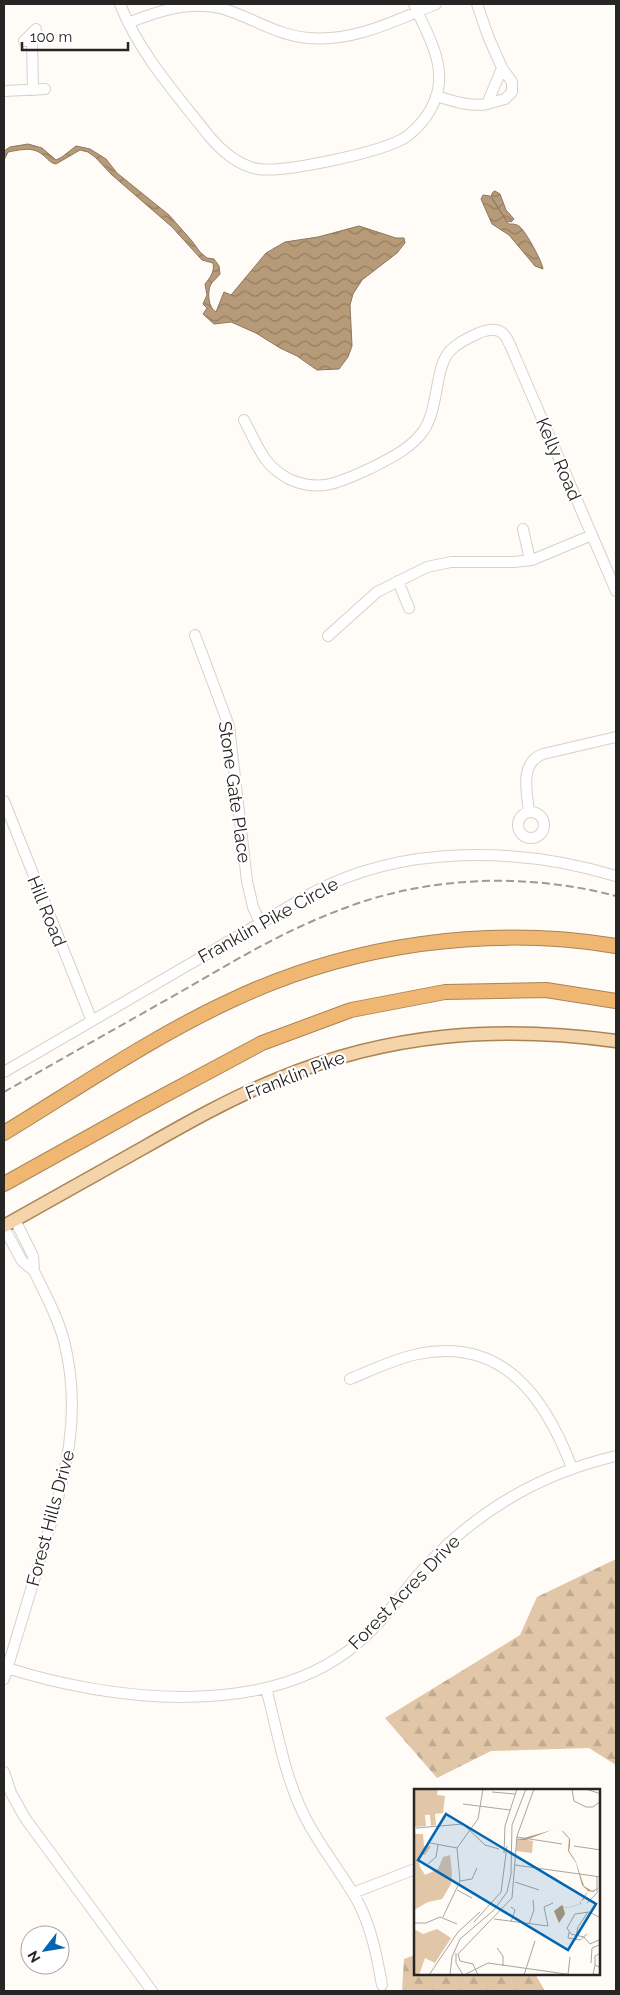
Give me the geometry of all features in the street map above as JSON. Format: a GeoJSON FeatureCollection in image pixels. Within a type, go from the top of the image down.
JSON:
{"type":"FeatureCollection","features":[{"type":"Feature","properties":{"kind":"highway"},"geometry":{"type":"LineString","coordinates":[[4,1133],[199,1016],[246,994],[318,967],[393,948],[469,939],[547,938],[616,946]]}},
{"type":"Feature","properties":{"kind":"highway"},"geometry":{"type":"LineString","coordinates":[[4,1184],[262,1043],[350,1010],[445,992],[546,990],[616,1001]]}},
{"type":"Feature","properties":{"kind":"main road","name":"Franklin Pike"},"geometry":{"type":"LineString","coordinates":[[7,1225],[232,1099],[279,1078],[344,1056],[420,1039],[480,1033],[553,1034],[616,1041]]}},
{"type":"Feature","properties":{"kind":"street"},"geometry":{"type":"LineString","coordinates":[[120,4],[142,48],[214,142],[235,160],[258,169],[291,168],[386,146],[414,130],[427,115],[436,96],[439,82],[438,62],[416,8]]}},
{"type":"Feature","properties":{"kind":"street"},"geometry":{"type":"LineString","coordinates":[[128,23],[159,11],[177,7],[217,5],[281,33],[301,38],[321,39],[360,33],[416,8],[436,4]]}},
{"type":"Feature","properties":{"kind":"street"},"geometry":{"type":"LineString","coordinates":[[436,96],[465,104],[487,104],[505,99],[512,92],[512,82],[502,68],[477,4]]}},
{"type":"Feature","properties":{"kind":"street"},"geometry":{"type":"LineString","coordinates":[[33,90],[32,41],[24,41],[36,29]]}},
{"type":"Feature","properties":{"kind":"street"},"geometry":{"type":"LineString","coordinates":[[487,104],[502,68]]}},
{"type":"Feature","properties":{"kind":"street"},"geometry":{"type":"LineString","coordinates":[[4,91],[45,89]]}},
{"type":"Feature","properties":{"kind":"street","name":"Kelly Road"},"geometry":{"type":"LineString","coordinates":[[244,420],[266,461],[279,473],[308,485],[321,486],[338,483],[396,455],[412,443],[422,433],[430,418],[443,364],[449,352],[470,337],[491,328],[498,330],[505,337],[516,361],[616,591]]}},
{"type":"Feature","properties":{"kind":"street"},"geometry":{"type":"LineString","coordinates":[[523,529],[530,560]]}},
{"type":"Feature","properties":{"kind":"street"},"geometry":{"type":"LineString","coordinates":[[328,636],[368,598],[427,567],[444,562],[513,562],[530,560],[543,557],[592,535]]}},
{"type":"Feature","properties":{"kind":"street"},"geometry":{"type":"LineString","coordinates":[[398,582],[410,608]]}},
{"type":"Feature","properties":{"kind":"street","name":"Stone Gate Place"},"geometry":{"type":"LineString","coordinates":[[195,635],[229,726],[247,881],[253,907],[260,923]]}},
{"type":"Feature","properties":{"kind":"street"},"geometry":{"type":"LineString","coordinates":[[529,812],[526,776],[534,758],[543,754],[616,737]]}},
{"type":"Feature","properties":{"kind":"street","name":"Hill Road"},"geometry":{"type":"LineString","coordinates":[[4,801],[92,1021]]}},
{"type":"Feature","properties":{"kind":"street","name":"Franklin Pike Circle"},"geometry":{"type":"LineString","coordinates":[[4,1072],[312,893],[346,877],[374,868],[423,859],[480,855],[523,857],[586,868],[616,876]]}},
{"type":"Feature","properties":{"kind":"street","name":"Forest Hills Drive"},"geometry":{"type":"LineString","coordinates":[[5,1671],[62,1484],[71,1436],[70,1388],[64,1343],[52,1310],[34,1272],[33,1256],[7,1225]]}},
{"type":"Feature","properties":{"kind":"street"},"geometry":{"type":"LineString","coordinates":[[350,1379],[386,1364],[425,1353],[459,1352],[486,1358],[515,1375],[535,1396],[560,1440],[572,1468]]}},
{"type":"Feature","properties":{"kind":"street","name":"Forest Acres Drive"},"geometry":{"type":"LineString","coordinates":[[5,1671],[76,1686],[153,1696],[212,1696],[266,1688],[310,1673],[346,1652],[371,1631],[428,1564],[465,1530],[508,1498],[572,1468],[616,1456]]}},
{"type":"Feature","properties":{"kind":"street"},"geometry":{"type":"LineString","coordinates":[[266,1688],[298,1803],[314,1833],[352,1893],[372,1937],[382,1985]]}},
{"type":"Feature","properties":{"kind":"street"},"geometry":{"type":"LineString","coordinates":[[4,1772],[11,1793],[25,1818],[152,1991]]}},
{"type":"Feature","properties":{"kind":"street"},"geometry":{"type":"LineString","coordinates":[[352,1893],[414,1869]]}},
{"type":"Feature","properties":{"kind":"green space"},"geometry":{"type":"Polygon","coordinates":[[[616,1559],[616,1765],[589,1748],[491,1751],[437,1778],[385,1718],[520,1635],[537,1597],[616,1559]]]}},
{"type":"Feature","properties":{"kind":"green space"},"geometry":{"type":"Polygon","coordinates":[[[414,1955],[414,1975],[536,1975],[545,1991],[402,1991],[404,1959],[414,1955]]]}},
{"type":"Feature","properties":{"kind":"water"},"geometry":{"type":"Polygon","coordinates":[[[28,144],[42,148],[56,160],[76,146],[90,149],[106,159],[117,173],[169,215],[200,252],[207,258],[214,259],[219,266],[220,274],[211,284],[209,291],[211,307],[216,312],[224,292],[231,295],[266,253],[285,242],[318,237],[359,226],[396,238],[404,238],[405,243],[397,253],[362,280],[353,294],[350,305],[352,346],[348,357],[339,369],[317,370],[297,356],[256,333],[231,322],[214,324],[203,314],[207,308],[203,304],[207,295],[205,284],[213,272],[213,263],[202,260],[172,227],[112,175],[95,157],[88,152],[80,150],[56,164],[35,150],[26,149],[8,152],[4,160],[4,151],[10,147],[28,144]]]}},
{"type":"Feature","properties":{"kind":"water"},"geometry":{"type":"Polygon","coordinates":[[[495,191],[500,194],[506,210],[514,219],[511,222],[506,221],[509,224],[518,225],[523,230],[530,240],[543,269],[535,266],[509,235],[492,224],[481,199],[483,195],[490,196],[506,220],[491,196],[495,191]]]}},
{"type":"Feature","properties":{"kind":"railway"},"geometry":{"type":"LineString","coordinates":[[4,1092],[258,948],[317,919],[370,899],[404,891],[475,881],[546,883],[616,896]]}}]}
